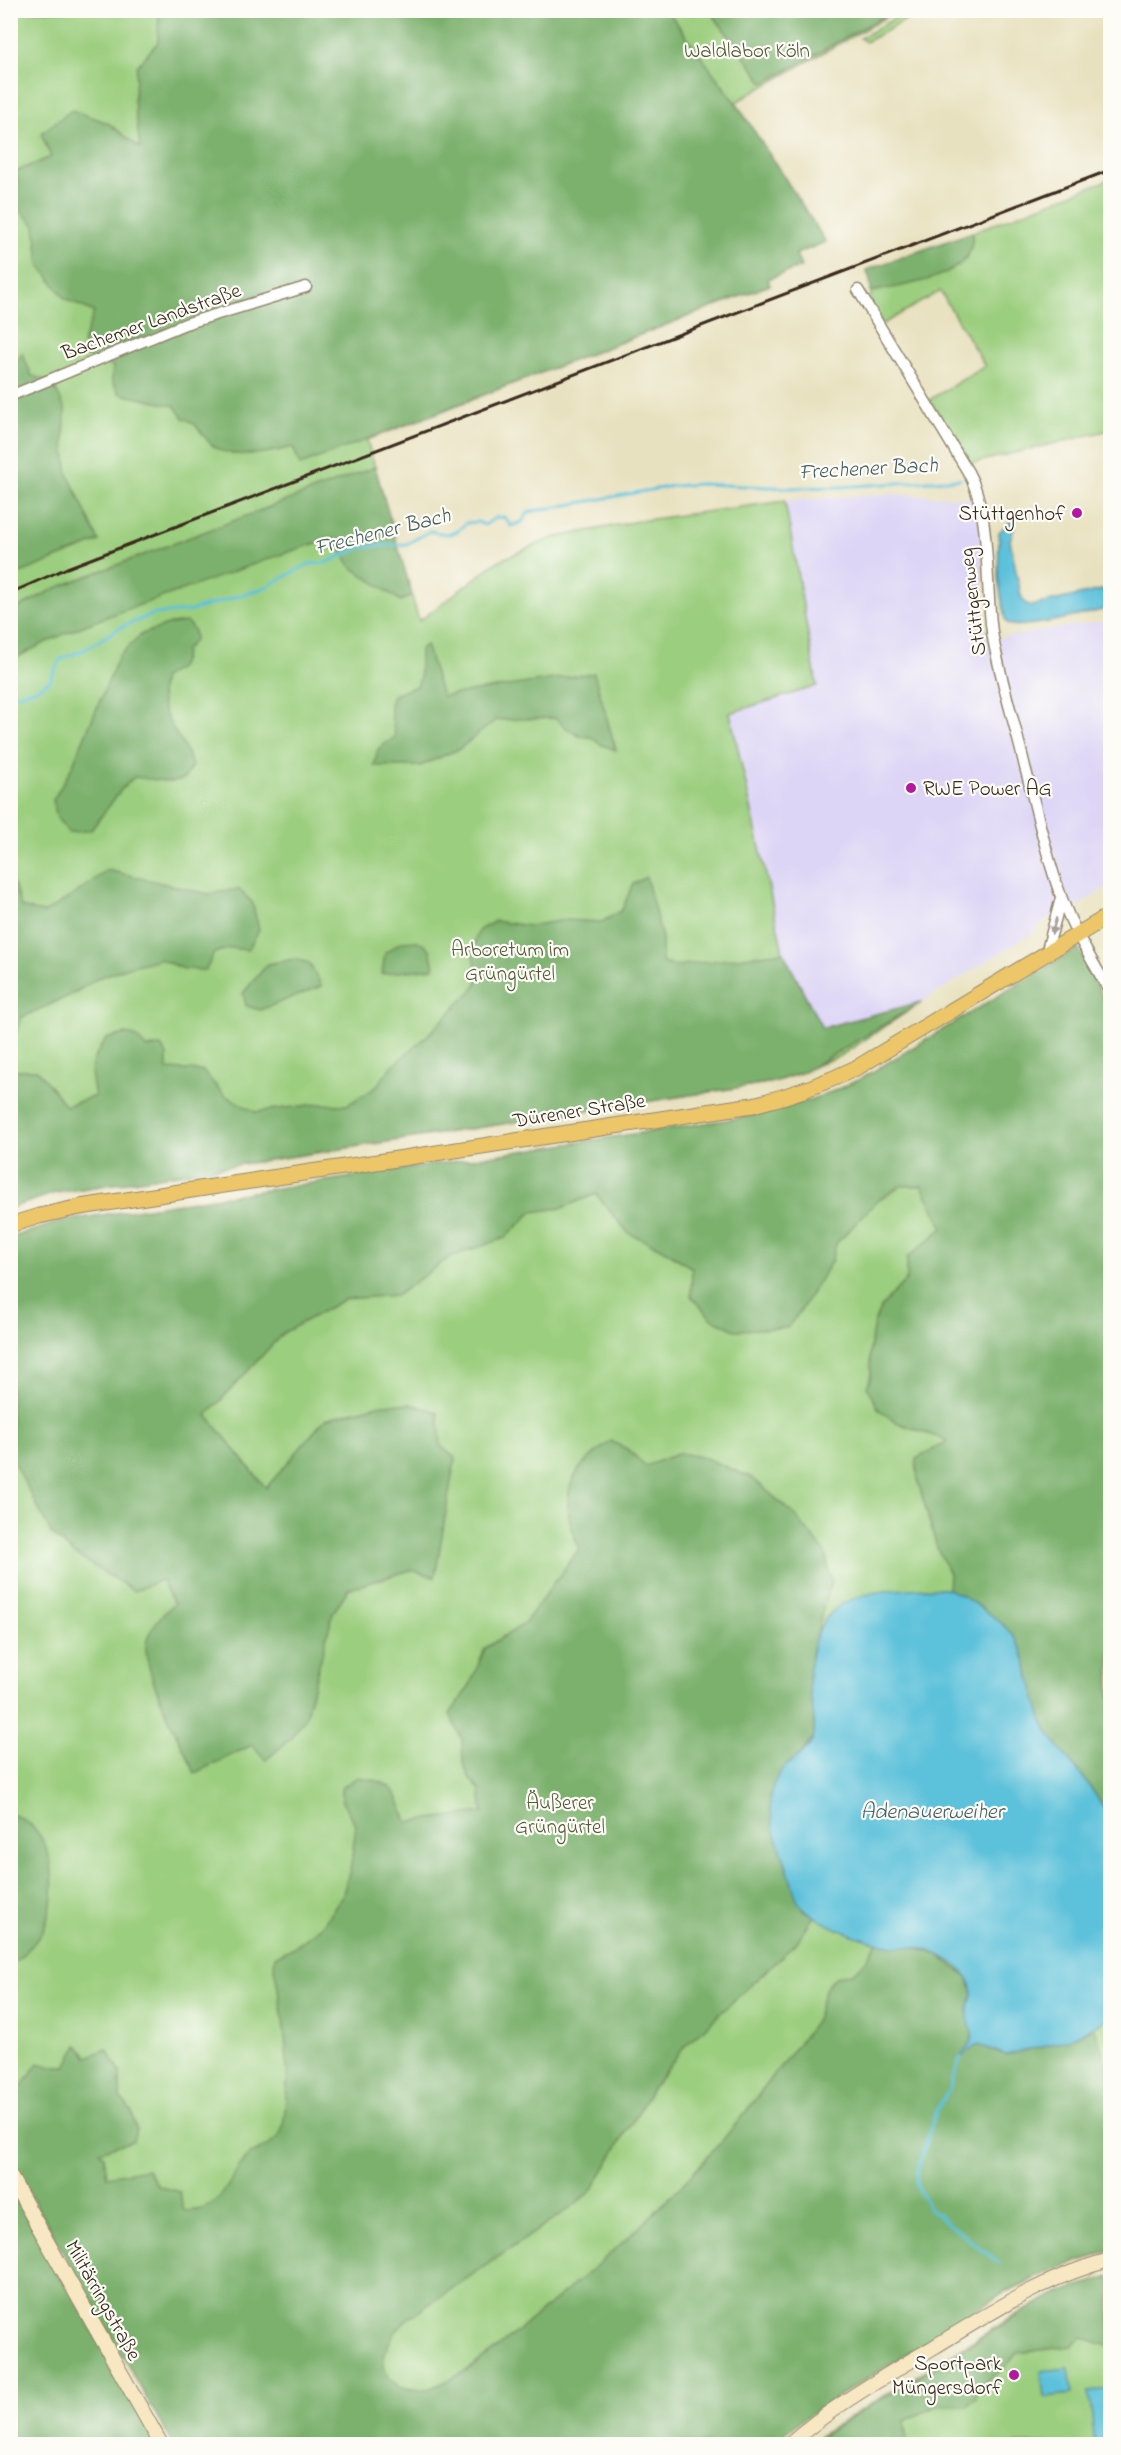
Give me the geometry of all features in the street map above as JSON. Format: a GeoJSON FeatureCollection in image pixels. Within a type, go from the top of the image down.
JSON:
{"type":"FeatureCollection","features":[{"type":"Feature","properties":{"kind":"main road","name":"Dürener Straße"},"geometry":{"type":"LineString","coordinates":[[10,1225],[80,1207],[753,1105],[796,1094],[858,1067],[1110,915]]}},
{"type":"Feature","properties":{"kind":"street","name":"Bachemer Landstraße"},"geometry":{"type":"LineString","coordinates":[[10,396],[185,324],[306,287]]}},
{"type":"Feature","properties":{"kind":"street","name":"Stüttgenweg"},"geometry":{"type":"LineString","coordinates":[[858,290],[970,475],[982,515],[993,641],[1061,898],[1077,935],[1110,992]]}},
{"type":"Feature","properties":{"kind":"street","name":"Stüttgenweg"},"geometry":{"type":"LineString","coordinates":[[1046,954],[1061,898]]}},
{"type":"Feature","properties":{"kind":"street","name":"Militärringstraße"},"geometry":{"type":"LineString","coordinates":[[10,2176],[161,2445]]}},
{"type":"Feature","properties":{"kind":"street"},"geometry":{"type":"LineString","coordinates":[[793,2442],[863,2390],[1016,2298],[1060,2276],[1110,2260]]}},
{"type":"Feature","properties":{"kind":"shaded area"},"geometry":{"type":"Polygon","coordinates":[[[889,494],[974,498],[979,518],[986,640],[1110,620],[1110,885],[1076,907],[1048,918],[1032,933],[922,1002],[822,1028],[783,952],[730,713],[817,686],[785,501],[889,494]]]}},
{"type":"Feature","properties":{"kind":"green space"},"geometry":{"type":"Polygon","coordinates":[[[667,10],[740,109],[826,242],[796,254],[801,267],[768,279],[770,285],[300,465],[293,447],[250,454],[238,454],[218,449],[195,425],[183,418],[175,406],[120,394],[112,381],[113,366],[98,363],[86,356],[83,342],[94,312],[65,299],[39,264],[35,225],[17,208],[17,171],[51,157],[41,133],[72,110],[108,123],[140,148],[134,101],[137,66],[158,42],[159,11],[667,10]]]}},
{"type":"Feature","properties":{"kind":"green space"},"geometry":{"type":"Polygon","coordinates":[[[10,11],[897,11],[736,102],[740,109],[692,315],[367,440],[419,621],[498,561],[552,538],[638,521],[785,501],[817,686],[730,713],[783,952],[822,1028],[922,1002],[840,1056],[774,1082],[55,1193],[11,1208],[10,11]]]}},
{"type":"Feature","properties":{"kind":"green space","name":"Waldlabor Köln"},"geometry":{"type":"Polygon","coordinates":[[[710,11],[893,11],[764,83],[710,11]]]}},
{"type":"Feature","properties":{"kind":"green space"},"geometry":{"type":"Polygon","coordinates":[[[907,11],[922,11],[866,42],[860,38],[907,11]]]}},
{"type":"Feature","properties":{"kind":"green space"},"geometry":{"type":"Polygon","coordinates":[[[1110,179],[1110,430],[969,464],[929,400],[985,366],[940,291],[883,324],[870,302],[871,292],[921,281],[946,272],[965,259],[969,253],[973,232],[1110,179]]]}},
{"type":"Feature","properties":{"kind":"green space"},"geometry":{"type":"Polygon","coordinates":[[[973,232],[970,251],[953,269],[926,280],[871,292],[870,279],[866,270],[973,232]]]}},
{"type":"Feature","properties":{"kind":"green space"},"geometry":{"type":"Polygon","coordinates":[[[22,353],[32,376],[52,382],[65,409],[64,443],[68,474],[99,541],[11,577],[10,374],[22,353]]]}},
{"type":"Feature","properties":{"kind":"green space"},"geometry":{"type":"Polygon","coordinates":[[[375,467],[412,595],[401,601],[350,566],[335,540],[330,539],[275,556],[96,621],[53,639],[11,661],[11,611],[56,588],[375,467]]]}},
{"type":"Feature","properties":{"kind":"green space"},"geometry":{"type":"Polygon","coordinates":[[[187,622],[194,631],[195,640],[185,650],[184,660],[179,667],[163,678],[161,692],[165,714],[188,754],[192,766],[184,779],[172,782],[134,777],[121,790],[91,830],[69,833],[57,818],[53,800],[71,769],[119,656],[142,634],[171,624],[187,622]]]}},
{"type":"Feature","properties":{"kind":"green space"},"geometry":{"type":"Polygon","coordinates":[[[426,645],[442,696],[594,673],[616,750],[590,737],[579,736],[555,718],[496,720],[459,749],[420,766],[374,766],[378,749],[395,737],[390,705],[393,695],[417,686],[420,678],[420,649],[426,645]]]}},
{"type":"Feature","properties":{"kind":"green space"},"geometry":{"type":"Polygon","coordinates":[[[107,870],[208,894],[238,889],[252,902],[259,930],[248,950],[230,948],[214,953],[206,970],[184,969],[160,959],[98,978],[71,995],[22,1017],[15,1037],[11,1039],[11,883],[14,885],[21,907],[44,913],[107,870]]]}},
{"type":"Feature","properties":{"kind":"green space"},"geometry":{"type":"Polygon","coordinates":[[[646,877],[662,938],[662,963],[675,966],[783,952],[822,1028],[922,1002],[804,1072],[774,1082],[55,1193],[11,1208],[11,1070],[37,1070],[66,1106],[95,1096],[91,1071],[93,1060],[106,1039],[125,1034],[135,1036],[146,1048],[161,1046],[167,1055],[167,1069],[203,1071],[224,1095],[255,1112],[317,1104],[347,1105],[375,1088],[393,1065],[425,1038],[477,985],[478,971],[471,951],[479,930],[495,921],[529,926],[565,920],[602,922],[622,910],[633,884],[646,877]]]}},
{"type":"Feature","properties":{"kind":"green space","name":"Arboretum im Grüngürtel"},"geometry":{"type":"Polygon","coordinates":[[[418,941],[430,949],[434,968],[382,974],[385,953],[401,942],[418,941]]]}},
{"type":"Feature","properties":{"kind":"green space","name":"Äußerer Grüngürtel"},"geometry":{"type":"Polygon","coordinates":[[[1078,948],[1110,1012],[1110,2251],[1050,2271],[1002,2294],[804,2418],[770,2444],[173,2444],[11,2161],[11,1237],[63,1221],[745,1117],[792,1105],[834,1091],[864,1077],[1078,948]]]}},
{"type":"Feature","properties":{"kind":"green space"},"geometry":{"type":"Polygon","coordinates":[[[1078,948],[1110,1012],[1110,1816],[1086,1781],[1058,1747],[1043,1723],[1005,1626],[982,1608],[948,1589],[949,1574],[936,1545],[918,1481],[916,1459],[948,1441],[898,1423],[879,1410],[867,1387],[871,1374],[870,1356],[873,1330],[878,1313],[889,1297],[907,1279],[907,1258],[943,1228],[922,1186],[900,1186],[877,1201],[836,1244],[831,1262],[787,1328],[735,1330],[712,1319],[691,1296],[692,1268],[663,1249],[628,1233],[596,1194],[562,1208],[532,1212],[505,1238],[450,1257],[397,1295],[345,1299],[283,1333],[207,1415],[266,1488],[325,1419],[382,1404],[410,1404],[438,1412],[441,1446],[455,1458],[435,1577],[411,1570],[348,1589],[333,1613],[305,1718],[290,1739],[266,1760],[252,1745],[195,1773],[156,1687],[146,1652],[147,1640],[152,1629],[174,1604],[161,1580],[134,1591],[74,1554],[51,1533],[11,1456],[10,1238],[63,1221],[745,1117],[792,1105],[834,1091],[864,1077],[1078,948]]]}},
{"type":"Feature","properties":{"kind":"green space"},"geometry":{"type":"Polygon","coordinates":[[[294,959],[309,963],[322,986],[260,1010],[246,1006],[243,993],[268,964],[294,959]]]}},
{"type":"Feature","properties":{"kind":"green space"},"geometry":{"type":"Polygon","coordinates":[[[611,1441],[627,1449],[646,1466],[680,1453],[706,1458],[752,1478],[794,1514],[825,1552],[832,1583],[824,1604],[810,1664],[809,1684],[814,1713],[814,1736],[770,1796],[776,1835],[798,1901],[804,1910],[814,1916],[797,1942],[685,2046],[653,2087],[592,2190],[573,2206],[406,2320],[388,2345],[384,2364],[386,2373],[393,2381],[409,2389],[430,2388],[443,2383],[493,2351],[603,2260],[675,2192],[719,2144],[813,2025],[824,1992],[830,1982],[860,1967],[877,1942],[915,1947],[938,1955],[967,1977],[973,1991],[968,2009],[973,2031],[970,2049],[979,2045],[1006,2055],[1067,2040],[1095,2028],[1110,2077],[1110,2117],[1107,2119],[1110,2127],[1110,2251],[1050,2271],[1002,2294],[804,2418],[770,2444],[173,2444],[11,2161],[11,2094],[22,2086],[38,2063],[49,2066],[66,2066],[78,2045],[87,2057],[107,2049],[120,2071],[120,2098],[132,2112],[136,2129],[133,2141],[99,2151],[104,2156],[107,2176],[147,2169],[158,2186],[180,2192],[183,2210],[194,2210],[211,2204],[224,2191],[243,2160],[277,2138],[283,2123],[287,2091],[287,2055],[274,1967],[275,1957],[299,1944],[323,1925],[342,1897],[351,1866],[356,1825],[342,1802],[342,1788],[357,1777],[386,1785],[399,1801],[407,1822],[483,1812],[480,1790],[470,1779],[463,1763],[462,1740],[450,1714],[470,1685],[485,1648],[524,1624],[579,1549],[569,1518],[570,1489],[582,1465],[611,1441]]]}},
{"type":"Feature","properties":{"kind":"green space"},"geometry":{"type":"Polygon","coordinates":[[[10,1814],[25,1821],[37,1832],[45,1846],[52,1879],[52,1897],[44,1928],[33,1944],[11,1966],[10,1814]]]}},
{"type":"Feature","properties":{"kind":"green space"},"geometry":{"type":"Polygon","coordinates":[[[10,2186],[158,2444],[11,2444],[10,2186]]]}},
{"type":"Feature","properties":{"kind":"green space","name":"Sportpark Müngersdorf"},"geometry":{"type":"Polygon","coordinates":[[[1110,2276],[1110,2444],[809,2444],[1017,2314],[1110,2276]]]}},
{"type":"Feature","properties":{"kind":"green space"},"geometry":{"type":"Polygon","coordinates":[[[1110,2276],[1110,2344],[1108,2346],[1080,2337],[1072,2346],[1017,2353],[1004,2369],[978,2386],[976,2398],[966,2406],[936,2406],[905,2421],[907,2444],[812,2444],[1023,2312],[1054,2295],[1110,2276]]]}},
{"type":"Feature","properties":{"kind":"water"},"geometry":{"type":"Polygon","coordinates":[[[1013,522],[1014,528],[1010,540],[1021,596],[1025,603],[1031,606],[1110,588],[1110,608],[1032,624],[1007,623],[998,578],[999,532],[1013,522]]]}},
{"type":"Feature","properties":{"kind":"water","name":"Adenauerweiher"},"geometry":{"type":"Polygon","coordinates":[[[925,1588],[948,1589],[961,1595],[997,1619],[1013,1635],[1022,1650],[1043,1723],[1058,1747],[1086,1781],[1110,1816],[1110,2018],[1067,2040],[1006,2055],[979,2045],[970,2049],[962,2057],[960,2056],[973,2036],[968,2019],[972,1991],[967,1977],[955,1965],[923,1949],[887,1945],[839,1930],[806,1910],[798,1902],[773,1824],[770,1800],[776,1778],[784,1768],[806,1750],[814,1735],[809,1669],[818,1633],[827,1618],[839,1606],[869,1594],[925,1588]]]}},
{"type":"Feature","properties":{"kind":"water"},"geometry":{"type":"Polygon","coordinates":[[[1069,2368],[1072,2394],[1044,2397],[1041,2371],[1069,2368]]]}},
{"type":"Feature","properties":{"kind":"water"},"geometry":{"type":"Polygon","coordinates":[[[1110,2389],[1110,2444],[1095,2444],[1089,2391],[1110,2389]]]}},
{"type":"Feature","properties":{"kind":"waterway","name":"Frechener Bach"},"geometry":{"type":"LineString","coordinates":[[10,696],[36,689],[49,681],[61,659],[84,650],[121,627],[154,614],[190,611],[264,588],[309,564],[325,563],[363,547],[407,544],[430,531],[450,534],[458,531],[466,523],[477,522],[485,525],[495,518],[504,517],[511,526],[522,522],[529,512],[673,486],[700,484],[791,488],[839,487],[960,479]]}},
{"type":"Feature","properties":{"kind":"waterway"},"geometry":{"type":"LineString","coordinates":[[961,2057],[949,2090],[936,2111],[917,2172],[916,2184],[930,2209],[999,2263]]}},
{"type":"Feature","properties":{"kind":"railway"},"geometry":{"type":"LineString","coordinates":[[10,593],[67,568],[1110,170]]}},
{"type":"Feature","properties":{"kind":"place","name":"Stüttgenhof"},"geometry":{"type":"Point","coordinates":[1077,513]}},
{"type":"Feature","properties":{"kind":"place","name":"RWE Power AG"},"geometry":{"type":"Point","coordinates":[911,788]}},
{"type":"Feature","properties":{"kind":"place","name":"Sportpark Müngersdorf"},"geometry":{"type":"Point","coordinates":[1014,2375]}}]}
